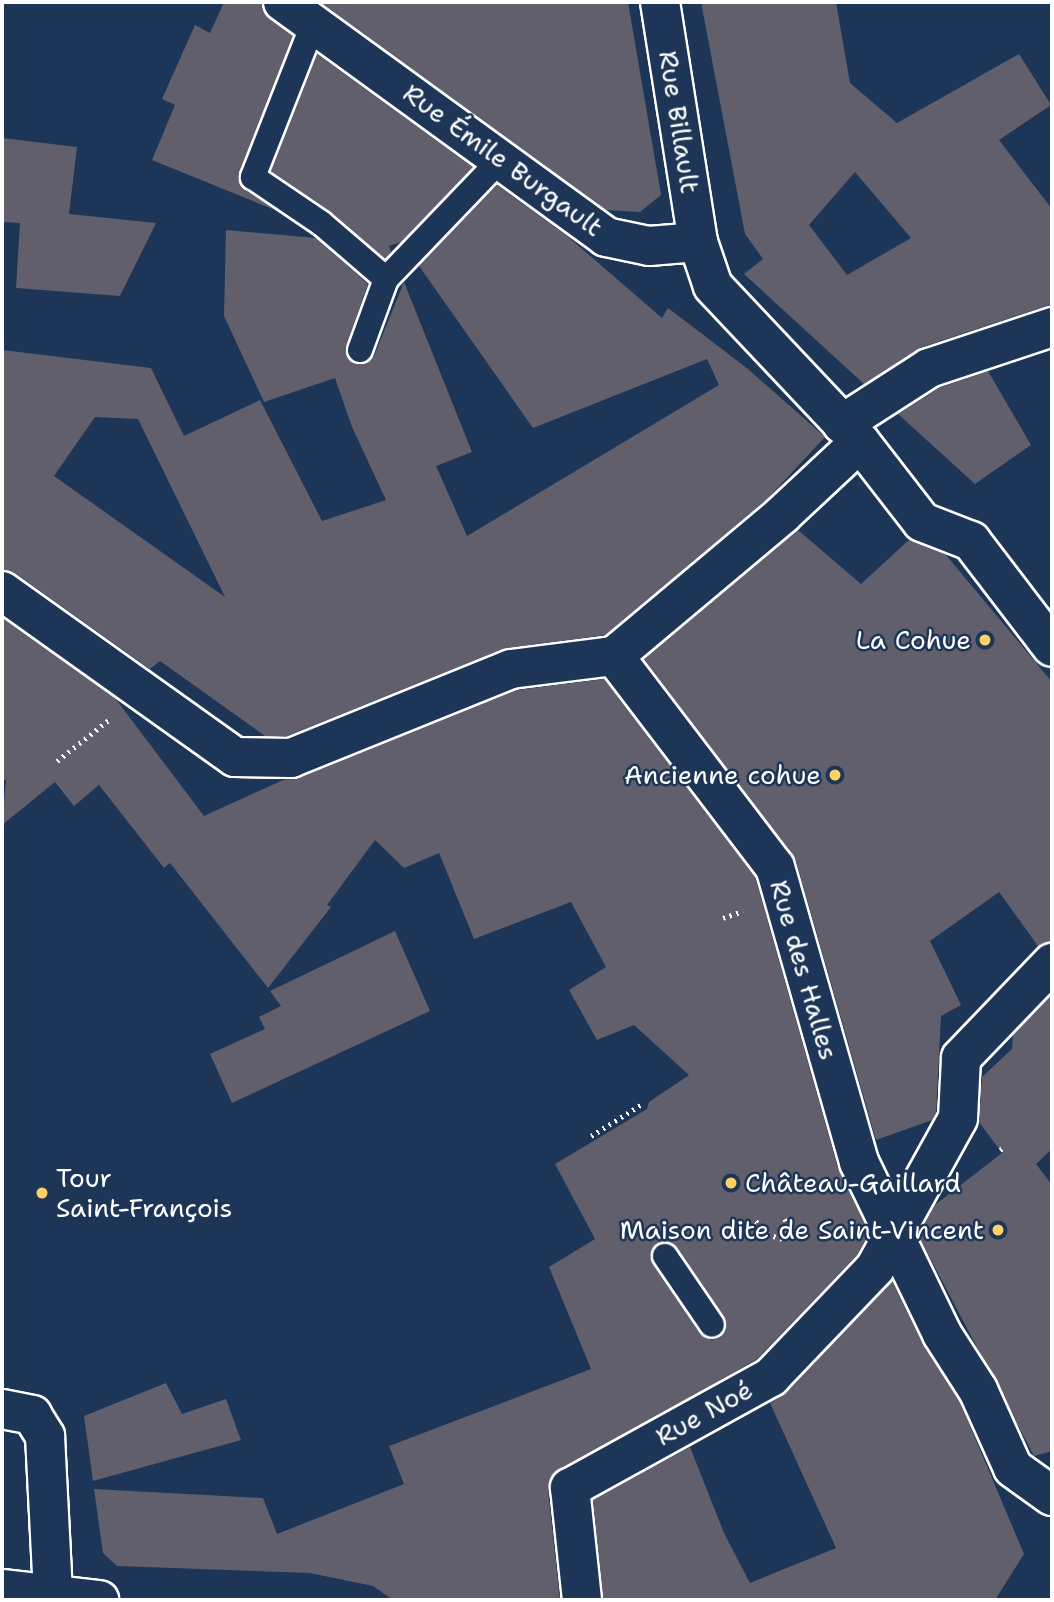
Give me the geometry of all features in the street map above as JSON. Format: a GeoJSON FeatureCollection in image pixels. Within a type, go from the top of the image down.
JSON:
{"type":"FeatureCollection","features":[{"type":"Feature","properties":{"kind":"street","name":"Rue Billault"},"geometry":{"type":"LineString","coordinates":[[660,2],[698,242]]}},
{"type":"Feature","properties":{"kind":"street","name":"Rue Émile Burgault"},"geometry":{"type":"LineString","coordinates":[[299,12],[502,158],[606,237],[649,246],[698,242]]}},
{"type":"Feature","properties":{"kind":"street"},"geometry":{"type":"LineString","coordinates":[[698,242],[713,286],[851,433],[922,522],[971,541],[1052,647]]}},
{"type":"Feature","properties":{"kind":"street"},"geometry":{"type":"LineString","coordinates":[[2,591],[235,757],[291,758],[511,669],[614,656],[783,514],[851,433],[929,368],[1052,327]]}},
{"type":"Feature","properties":{"kind":"street","name":"Rue des Halles"},"geometry":{"type":"LineString","coordinates":[[614,656],[775,867],[862,1167],[942,1334],[978,1390],[1013,1468],[1052,1496]]}},
{"type":"Feature","properties":{"kind":"street","name":"Rue Noé"},"geometry":{"type":"LineString","coordinates":[[582,1600],[570,1488],[749,1376],[771,1377],[875,1268],[958,1118],[961,1058],[1052,963]]}},
{"type":"Feature","properties":{"kind":"street"},"geometry":{"type":"LineString","coordinates":[[2,1409],[32,1415],[45,1436],[52,1593]]}},
{"type":"Feature","properties":{"kind":"street"},"geometry":{"type":"LineString","coordinates":[[2,1589],[99,1600]]}},
{"type":"Feature","properties":{"kind":"lane"},"geometry":{"type":"LineString","coordinates":[[299,12],[253,177],[321,222],[386,279]]}},
{"type":"Feature","properties":{"kind":"lane"},"geometry":{"type":"LineString","coordinates":[[360,350],[386,279],[502,158]]}},
{"type":"Feature","properties":{"kind":"lane"},"geometry":{"type":"LineString","coordinates":[[665,1256],[712,1325]]}},
{"type":"Feature","properties":{"kind":"path"},"geometry":{"type":"LineString","coordinates":[[57,761],[143,692]]}},
{"type":"Feature","properties":{"kind":"path"},"geometry":{"type":"LineString","coordinates":[[591,1136],[642,1104]]}},
{"type":"Feature","properties":{"kind":"path"},"geometry":{"type":"LineString","coordinates":[[756,1221],[767,1234],[786,1240],[789,1227],[784,1219]]}},
{"type":"Feature","properties":{"kind":"building"},"geometry":{"type":"Polygon","coordinates":[[[224,2],[261,2],[270,19],[293,36],[238,178],[244,189],[275,210],[152,160],[175,105],[162,99],[195,25],[210,33],[224,2]]]}},
{"type":"Feature","properties":{"kind":"building"},"geometry":{"type":"Polygon","coordinates":[[[320,2],[628,2],[661,195],[640,212],[606,210],[320,2]]]}},
{"type":"Feature","properties":{"kind":"building"},"geometry":{"type":"Polygon","coordinates":[[[701,2],[836,2],[850,83],[897,123],[1019,54],[1051,105],[999,140],[1052,209],[1052,304],[922,347],[864,384],[744,274],[763,259],[745,234],[701,2]],[[855,172],[809,225],[847,275],[911,238],[855,172]]]}},
{"type":"Feature","properties":{"kind":"building"},"geometry":{"type":"Polygon","coordinates":[[[317,54],[473,167],[401,242],[389,246],[391,252],[385,259],[331,212],[271,171],[317,54]]]}},
{"type":"Feature","properties":{"kind":"building"},"geometry":{"type":"Polygon","coordinates":[[[2,138],[77,147],[69,214],[156,223],[120,296],[16,288],[20,223],[2,222],[2,138]]]}},
{"type":"Feature","properties":{"kind":"building"},"geometry":{"type":"Polygon","coordinates":[[[497,185],[566,235],[662,318],[668,308],[748,369],[825,437],[768,498],[605,635],[503,649],[287,736],[265,736],[160,661],[150,669],[15,573],[2,570],[2,350],[151,368],[184,436],[260,400],[322,521],[386,500],[352,427],[335,378],[264,402],[224,316],[226,230],[316,238],[368,284],[346,346],[348,359],[356,364],[363,364],[374,356],[404,282],[472,452],[436,466],[467,536],[719,385],[707,359],[533,428],[419,266],[497,185]],[[95,417],[54,476],[225,597],[138,419],[95,417]]]}},
{"type":"Feature","properties":{"kind":"building"},"geometry":{"type":"Polygon","coordinates":[[[988,371],[1031,445],[975,484],[898,414],[939,388],[988,371]]]}},
{"type":"Feature","properties":{"kind":"building"},"geometry":{"type":"Polygon","coordinates":[[[798,530],[861,584],[910,539],[946,555],[1052,682],[1052,942],[1038,946],[999,892],[930,941],[961,1005],[941,1016],[936,1113],[932,1120],[876,1140],[796,861],[644,659],[798,530]]]}},
{"type":"Feature","properties":{"kind":"building"},"geometry":{"type":"Polygon","coordinates":[[[2,618],[115,698],[204,816],[283,780],[299,778],[517,690],[604,679],[755,877],[838,1168],[869,1233],[857,1255],[757,1359],[551,1477],[548,1490],[560,1600],[393,1600],[373,1586],[310,1573],[117,1566],[103,1553],[94,1489],[263,1498],[277,1534],[404,1484],[389,1446],[591,1369],[549,1267],[595,1239],[555,1164],[647,1109],[649,1102],[689,1075],[634,1025],[597,1040],[569,990],[606,967],[571,902],[474,939],[439,853],[404,868],[375,840],[327,905],[331,907],[268,988],[170,863],[164,868],[99,785],[74,806],[55,782],[2,825],[6,780],[2,779],[2,618]],[[665,1241],[652,1249],[653,1264],[700,1334],[712,1340],[720,1338],[726,1331],[724,1317],[677,1248],[665,1241]]]}},
{"type":"Feature","properties":{"kind":"building"},"geometry":{"type":"Polygon","coordinates":[[[395,931],[430,1011],[232,1103],[210,1054],[265,1029],[259,1017],[281,1006],[270,991],[395,931]]]}},
{"type":"Feature","properties":{"kind":"building"},"geometry":{"type":"Polygon","coordinates":[[[1052,994],[1052,1149],[1036,1164],[1052,1185],[1052,1451],[1034,1456],[918,1235],[935,1205],[1002,1153],[979,1122],[982,1077],[1012,1049],[1013,1035],[1052,994]]]}},
{"type":"Feature","properties":{"kind":"building"},"geometry":{"type":"Polygon","coordinates":[[[892,1281],[924,1346],[959,1400],[1024,1554],[995,1600],[603,1600],[593,1500],[690,1447],[724,1533],[750,1583],[836,1548],[770,1403],[787,1392],[892,1281]]]}},
{"type":"Feature","properties":{"kind":"building"},"geometry":{"type":"Polygon","coordinates":[[[166,1383],[182,1414],[226,1399],[241,1440],[93,1481],[84,1416],[166,1383]]]}},
{"type":"Feature","properties":{"kind":"place","name":"La Cohue"},"geometry":{"type":"Point","coordinates":[985,640]}},
{"type":"Feature","properties":{"kind":"place","name":"Ancienne cohue"},"geometry":{"type":"Point","coordinates":[835,775]}},
{"type":"Feature","properties":{"kind":"place","name":"Château-Gaillard"},"geometry":{"type":"Point","coordinates":[731,1183]}},
{"type":"Feature","properties":{"kind":"place","name":"Tour Saint-François"},"geometry":{"type":"Point","coordinates":[42,1193]}},
{"type":"Feature","properties":{"kind":"place","name":"Maison dite de Saint-Vincent"},"geometry":{"type":"Point","coordinates":[998,1230]}}]}
